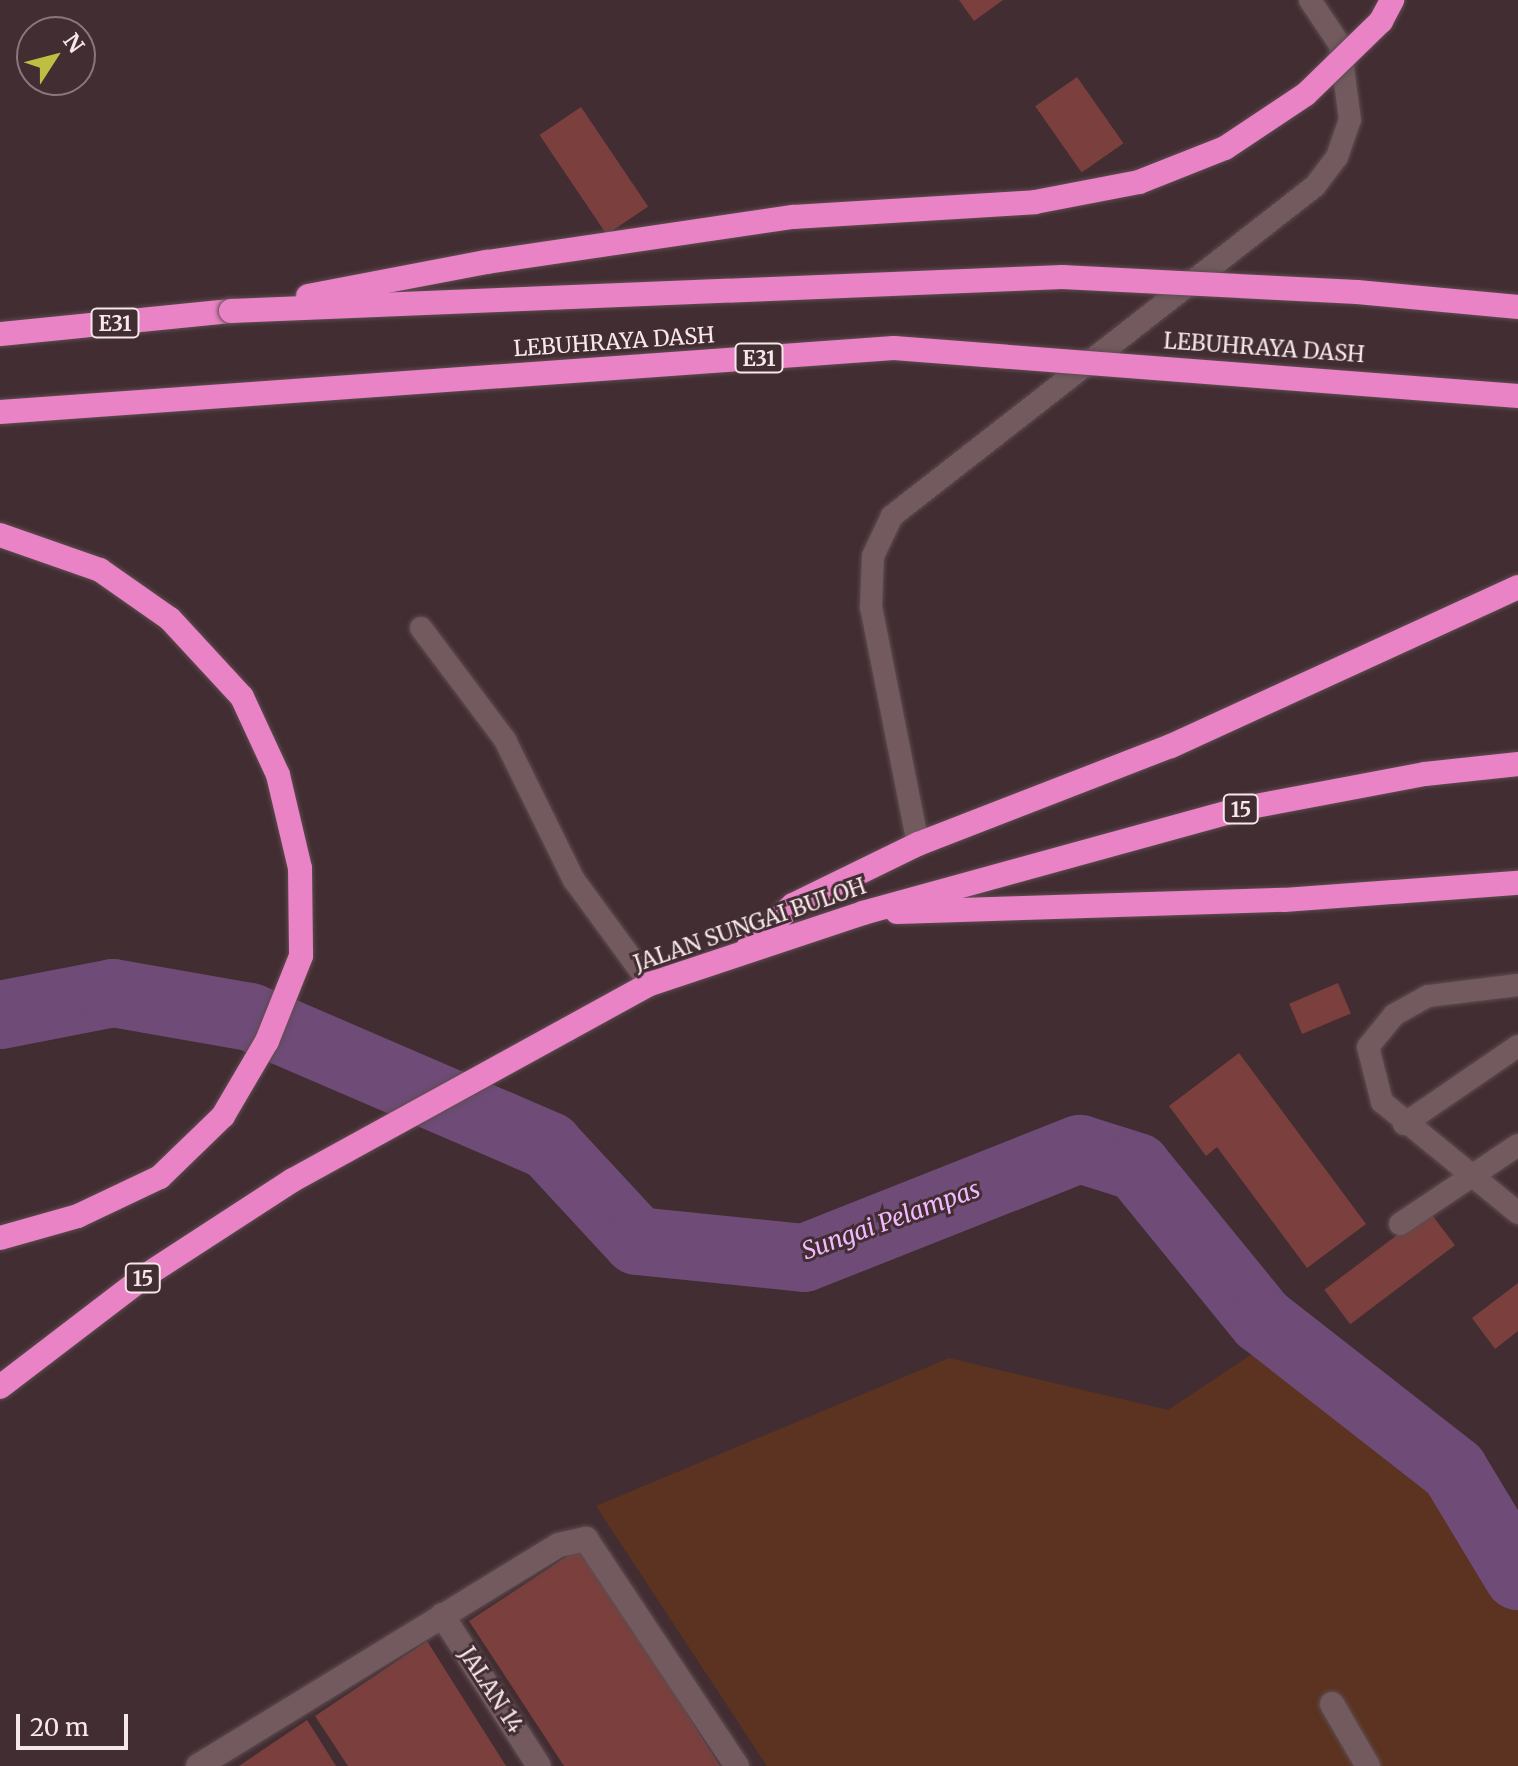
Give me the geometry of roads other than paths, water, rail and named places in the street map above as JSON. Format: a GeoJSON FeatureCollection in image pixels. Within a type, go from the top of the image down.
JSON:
{"type":"FeatureCollection","features":[{"type":"Feature","properties":{"kind":"highway"},"geometry":{"type":"LineString","coordinates":[[231,311],[487,262],[793,217],[1035,202],[1139,182],[1225,148],[1306,94],[1381,21],[1392,0]]}},
{"type":"Feature","properties":{"kind":"highway","name":"LEBUHRAYA DASH"},"geometry":{"type":"LineString","coordinates":[[0,334],[231,311],[1062,277],[1357,292],[1518,307]]}},
{"type":"Feature","properties":{"kind":"highway","name":"LEBUHRAYA DASH"},"geometry":{"type":"LineString","coordinates":[[0,412],[894,348],[1518,396]]}},
{"type":"Feature","properties":{"kind":"highway"},"geometry":{"type":"LineString","coordinates":[[0,535],[100,570],[170,619],[242,697],[278,775],[300,868],[301,956],[267,1041],[223,1116],[160,1177],[78,1216],[0,1238]]}},
{"type":"Feature","properties":{"kind":"highway"},"geometry":{"type":"LineString","coordinates":[[741,953],[793,905],[918,844],[1171,746],[1518,587]]}},
{"type":"Feature","properties":{"kind":"highway","name":"JALAN SUNGAI BULOH"},"geometry":{"type":"LineString","coordinates":[[0,1387],[145,1276],[293,1180],[650,984],[863,913],[1245,808],[1518,764]]}},
{"type":"Feature","properties":{"kind":"highway"},"geometry":{"type":"LineString","coordinates":[[863,913],[1284,900],[1518,883]]}},
{"type":"Feature","properties":{"kind":"street"},"geometry":{"type":"LineString","coordinates":[[198,1766],[559,1545],[586,1539],[737,1766]]}},
{"type":"Feature","properties":{"kind":"street","name":"JALAN 14"},"geometry":{"type":"LineString","coordinates":[[442,1615],[539,1766]]}},
{"type":"Feature","properties":{"kind":"street"},"geometry":{"type":"LineString","coordinates":[[1332,1704],[1368,1766]]}},
{"type":"Feature","properties":{"kind":"lane"},"geometry":{"type":"LineString","coordinates":[[918,844],[871,607],[879,543],[892,516],[1315,186],[1337,157],[1350,120],[1340,45],[1310,0]]}},
{"type":"Feature","properties":{"kind":"lane"},"geometry":{"type":"LineString","coordinates":[[421,628],[505,740],[574,880],[650,984]]}},
{"type":"Feature","properties":{"kind":"lane"},"geometry":{"type":"LineString","coordinates":[[1518,985],[1428,996],[1394,1015],[1368,1047],[1369,1062],[1382,1102],[1404,1124],[1477,1174],[1518,1213]]}},
{"type":"Feature","properties":{"kind":"lane"},"geometry":{"type":"LineString","coordinates":[[1404,1124],[1518,1046]]}},
{"type":"Feature","properties":{"kind":"lane"},"geometry":{"type":"LineString","coordinates":[[1400,1224],[1518,1145]]}},
{"type":"Feature","properties":{"kind":"waterway","name":"Sungai Pelampas"},"geometry":{"type":"LineString","coordinates":[[0,1015],[113,993],[250,1017],[549,1146],[637,1241],[804,1258],[1080,1149],[1137,1167],[1262,1320],[1454,1470],[1518,1576]]}}]}
